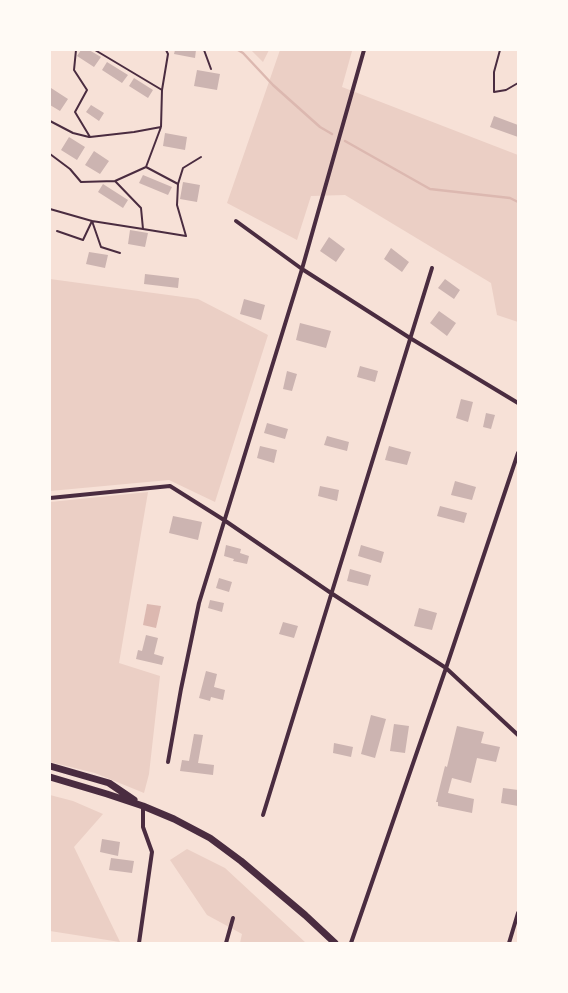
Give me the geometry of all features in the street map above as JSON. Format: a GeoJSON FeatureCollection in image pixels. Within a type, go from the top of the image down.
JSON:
{"type":"FeatureCollection","features":[{"type":"Feature","properties":{"kind":"highway"},"geometry":{"type":"LineString","coordinates":[[50,766],[109,783],[143,806]]}},
{"type":"Feature","properties":{"kind":"highway"},"geometry":{"type":"LineString","coordinates":[[50,777],[143,806],[174,819],[210,838],[242,861],[335,943]]}},
{"type":"Feature","properties":{"kind":"street"},"geometry":{"type":"LineString","coordinates":[[168,762],[199,602],[302,269],[364,50]]}},
{"type":"Feature","properties":{"kind":"street"},"geometry":{"type":"LineString","coordinates":[[236,221],[302,269],[410,338],[518,403]]}},
{"type":"Feature","properties":{"kind":"street"},"geometry":{"type":"LineString","coordinates":[[263,815],[432,268]]}},
{"type":"Feature","properties":{"kind":"street"},"geometry":{"type":"LineString","coordinates":[[352,943],[518,453]]}},
{"type":"Feature","properties":{"kind":"street"},"geometry":{"type":"LineString","coordinates":[[50,498],[170,486],[446,668],[518,735]]}},
{"type":"Feature","properties":{"kind":"street"},"geometry":{"type":"LineString","coordinates":[[139,943],[152,852],[143,827],[143,806]]}},
{"type":"Feature","properties":{"kind":"street"},"geometry":{"type":"LineString","coordinates":[[509,943],[518,913]]}},
{"type":"Feature","properties":{"kind":"street"},"geometry":{"type":"LineString","coordinates":[[226,943],[233,918]]}},
{"type":"Feature","properties":{"kind":"lane"},"geometry":{"type":"LineString","coordinates":[[500,50],[494,72],[494,92],[506,90],[518,84],[518,81]]}},
{"type":"Feature","properties":{"kind":"path"},"geometry":{"type":"LineString","coordinates":[[76,50],[74,70],[87,90],[75,112],[90,137]]}},
{"type":"Feature","properties":{"kind":"path"},"geometry":{"type":"LineString","coordinates":[[95,50],[162,90]]}},
{"type":"Feature","properties":{"kind":"path"},"geometry":{"type":"LineString","coordinates":[[50,154],[70,169],[81,182],[115,181],[146,167],[161,127],[162,90],[168,54],[166,50]]}},
{"type":"Feature","properties":{"kind":"path"},"geometry":{"type":"LineString","coordinates":[[204,50],[211,70]]}},
{"type":"Feature","properties":{"kind":"path"},"geometry":{"type":"LineString","coordinates":[[50,121],[73,133],[90,137],[161,127]]}},
{"type":"Feature","properties":{"kind":"path"},"geometry":{"type":"LineString","coordinates":[[50,210],[92,221],[186,236],[177,205],[178,184],[183,168],[201,157]]}},
{"type":"Feature","properties":{"kind":"path"},"geometry":{"type":"LineString","coordinates":[[146,167],[178,184]]}},
{"type":"Feature","properties":{"kind":"path"},"geometry":{"type":"LineString","coordinates":[[115,181],[141,208],[142,229]]}},
{"type":"Feature","properties":{"kind":"path"},"geometry":{"type":"LineString","coordinates":[[57,231],[83,240],[92,221]]}},
{"type":"Feature","properties":{"kind":"path"},"geometry":{"type":"LineString","coordinates":[[92,221],[101,247],[120,254]]}},
{"type":"Feature","properties":{"kind":"shaded area"},"geometry":{"type":"Polygon","coordinates":[[[251,50],[269,50],[263,62],[251,50]]]}},
{"type":"Feature","properties":{"kind":"shaded area"},"geometry":{"type":"Polygon","coordinates":[[[280,50],[352,51],[342,87],[518,155],[518,322],[497,315],[491,283],[345,195],[311,196],[297,240],[227,203],[280,50]]]}},
{"type":"Feature","properties":{"kind":"shaded area"},"geometry":{"type":"Polygon","coordinates":[[[50,279],[198,299],[268,335],[215,502],[169,480],[50,491],[50,279]]]}},
{"type":"Feature","properties":{"kind":"shaded area"},"geometry":{"type":"Polygon","coordinates":[[[148,492],[119,663],[160,676],[149,774],[144,793],[95,773],[50,762],[50,502],[148,492]]]}},
{"type":"Feature","properties":{"kind":"shaded area"},"geometry":{"type":"Polygon","coordinates":[[[147,604],[161,606],[156,628],[143,625],[147,604]]]}},
{"type":"Feature","properties":{"kind":"shaded area"},"geometry":{"type":"Polygon","coordinates":[[[50,795],[73,801],[103,814],[74,847],[120,942],[50,931],[50,795]]]}},
{"type":"Feature","properties":{"kind":"shaded area"},"geometry":{"type":"Polygon","coordinates":[[[187,849],[225,868],[306,943],[240,943],[242,934],[207,915],[170,860],[187,849]]]}},
{"type":"Feature","properties":{"kind":"building"},"geometry":{"type":"Polygon","coordinates":[[[81,50],[89,50],[101,57],[94,67],[77,56],[81,50]]]}},
{"type":"Feature","properties":{"kind":"building"},"geometry":{"type":"Polygon","coordinates":[[[175,50],[196,50],[195,58],[174,54],[175,50]]]}},
{"type":"Feature","properties":{"kind":"building"},"geometry":{"type":"Polygon","coordinates":[[[107,62],[128,75],[122,83],[102,70],[107,62]]]}},
{"type":"Feature","properties":{"kind":"building"},"geometry":{"type":"Polygon","coordinates":[[[197,70],[220,74],[217,90],[194,86],[197,70]]]}},
{"type":"Feature","properties":{"kind":"building"},"geometry":{"type":"Polygon","coordinates":[[[134,78],[153,90],[148,98],[129,86],[134,78]]]}},
{"type":"Feature","properties":{"kind":"building"},"geometry":{"type":"Polygon","coordinates":[[[51,88],[68,99],[60,111],[50,105],[51,88]]]}},
{"type":"Feature","properties":{"kind":"building"},"geometry":{"type":"Polygon","coordinates":[[[91,105],[104,113],[99,121],[86,112],[91,105]]]}},
{"type":"Feature","properties":{"kind":"building"},"geometry":{"type":"Polygon","coordinates":[[[494,116],[518,125],[518,137],[490,127],[494,116]]]}},
{"type":"Feature","properties":{"kind":"building"},"geometry":{"type":"Polygon","coordinates":[[[165,133],[187,137],[185,150],[163,146],[165,133]]]}},
{"type":"Feature","properties":{"kind":"building"},"geometry":{"type":"Polygon","coordinates":[[[69,137],[85,147],[77,160],[61,150],[69,137]]]}},
{"type":"Feature","properties":{"kind":"building"},"geometry":{"type":"Polygon","coordinates":[[[94,151],[109,161],[100,174],[85,165],[94,151]]]}},
{"type":"Feature","properties":{"kind":"building"},"geometry":{"type":"Polygon","coordinates":[[[143,175],[172,187],[168,195],[139,183],[143,175]]]}},
{"type":"Feature","properties":{"kind":"building"},"geometry":{"type":"Polygon","coordinates":[[[183,182],[200,185],[197,202],[180,199],[183,182]]]}},
{"type":"Feature","properties":{"kind":"building"},"geometry":{"type":"Polygon","coordinates":[[[103,184],[128,200],[123,208],[98,192],[103,184]]]}},
{"type":"Feature","properties":{"kind":"building"},"geometry":{"type":"Polygon","coordinates":[[[130,230],[148,233],[145,247],[128,244],[130,230]]]}},
{"type":"Feature","properties":{"kind":"building"},"geometry":{"type":"Polygon","coordinates":[[[329,237],[345,249],[336,262],[320,251],[329,237]]]}},
{"type":"Feature","properties":{"kind":"building"},"geometry":{"type":"Polygon","coordinates":[[[391,248],[409,262],[402,272],[384,259],[391,248]]]}},
{"type":"Feature","properties":{"kind":"building"},"geometry":{"type":"Polygon","coordinates":[[[89,252],[108,255],[105,268],[86,264],[89,252]]]}},
{"type":"Feature","properties":{"kind":"building"},"geometry":{"type":"Polygon","coordinates":[[[145,274],[179,278],[178,288],[144,284],[145,274]]]}},
{"type":"Feature","properties":{"kind":"building"},"geometry":{"type":"Polygon","coordinates":[[[445,279],[460,290],[454,299],[438,288],[445,279]]]}},
{"type":"Feature","properties":{"kind":"building"},"geometry":{"type":"Polygon","coordinates":[[[244,299],[265,305],[261,320],[240,314],[244,299]]]}},
{"type":"Feature","properties":{"kind":"building"},"geometry":{"type":"Polygon","coordinates":[[[439,311],[456,323],[447,336],[430,323],[439,311]]]}},
{"type":"Feature","properties":{"kind":"building"},"geometry":{"type":"Polygon","coordinates":[[[300,323],[331,331],[326,348],[296,340],[300,323]]]}},
{"type":"Feature","properties":{"kind":"building"},"geometry":{"type":"Polygon","coordinates":[[[360,366],[378,371],[375,382],[357,377],[360,366]]]}},
{"type":"Feature","properties":{"kind":"building"},"geometry":{"type":"Polygon","coordinates":[[[287,371],[297,374],[292,391],[283,389],[287,371]]]}},
{"type":"Feature","properties":{"kind":"building"},"geometry":{"type":"Polygon","coordinates":[[[461,399],[473,402],[468,422],[456,418],[461,399]]]}},
{"type":"Feature","properties":{"kind":"building"},"geometry":{"type":"Polygon","coordinates":[[[486,413],[495,415],[491,429],[483,427],[486,413]]]}},
{"type":"Feature","properties":{"kind":"building"},"geometry":{"type":"Polygon","coordinates":[[[267,423],[288,429],[285,439],[264,433],[267,423]]]}},
{"type":"Feature","properties":{"kind":"building"},"geometry":{"type":"Polygon","coordinates":[[[327,436],[349,442],[347,451],[324,445],[327,436]]]}},
{"type":"Feature","properties":{"kind":"building"},"geometry":{"type":"Polygon","coordinates":[[[260,446],[277,450],[274,463],[257,458],[260,446]]]}},
{"type":"Feature","properties":{"kind":"building"},"geometry":{"type":"Polygon","coordinates":[[[389,446],[411,452],[407,465],[385,460],[389,446]]]}},
{"type":"Feature","properties":{"kind":"building"},"geometry":{"type":"Polygon","coordinates":[[[455,481],[476,487],[472,500],[451,495],[455,481]]]}},
{"type":"Feature","properties":{"kind":"building"},"geometry":{"type":"Polygon","coordinates":[[[320,486],[339,490],[337,501],[318,496],[320,486]]]}},
{"type":"Feature","properties":{"kind":"building"},"geometry":{"type":"Polygon","coordinates":[[[440,506],[467,513],[464,523],[437,516],[440,506]]]}},
{"type":"Feature","properties":{"kind":"building"},"geometry":{"type":"Polygon","coordinates":[[[173,516],[202,522],[198,540],[169,533],[173,516]]]}},
{"type":"Feature","properties":{"kind":"building"},"geometry":{"type":"Polygon","coordinates":[[[226,545],[241,549],[240,553],[249,556],[247,564],[233,561],[234,559],[224,556],[226,545]]]}},
{"type":"Feature","properties":{"kind":"building"},"geometry":{"type":"Polygon","coordinates":[[[361,545],[384,552],[381,563],[358,556],[361,545]]]}},
{"type":"Feature","properties":{"kind":"building"},"geometry":{"type":"Polygon","coordinates":[[[350,569],[371,575],[368,586],[347,581],[350,569]]]}},
{"type":"Feature","properties":{"kind":"building"},"geometry":{"type":"Polygon","coordinates":[[[219,578],[232,582],[229,592],[216,588],[219,578]]]}},
{"type":"Feature","properties":{"kind":"building"},"geometry":{"type":"Polygon","coordinates":[[[210,600],[224,603],[222,612],[208,608],[210,600]]]}},
{"type":"Feature","properties":{"kind":"building"},"geometry":{"type":"Polygon","coordinates":[[[419,608],[437,613],[432,630],[414,626],[419,608]]]}},
{"type":"Feature","properties":{"kind":"building"},"geometry":{"type":"Polygon","coordinates":[[[283,622],[298,626],[294,638],[279,634],[283,622]]]}},
{"type":"Feature","properties":{"kind":"building"},"geometry":{"type":"Polygon","coordinates":[[[146,635],[158,638],[154,654],[164,657],[162,665],[136,659],[138,650],[142,651],[146,635]]]}},
{"type":"Feature","properties":{"kind":"building"},"geometry":{"type":"Polygon","coordinates":[[[206,671],[217,674],[214,687],[225,690],[223,700],[211,697],[210,701],[199,698],[206,671]]]}},
{"type":"Feature","properties":{"kind":"building"},"geometry":{"type":"Polygon","coordinates":[[[371,715],[386,719],[375,758],[361,754],[371,715]]]}},
{"type":"Feature","properties":{"kind":"building"},"geometry":{"type":"Polygon","coordinates":[[[394,724],[409,726],[405,753],[390,751],[394,724]]]}},
{"type":"Feature","properties":{"kind":"building"},"geometry":{"type":"Polygon","coordinates":[[[457,726],[484,732],[481,743],[500,747],[496,762],[477,758],[471,783],[452,778],[448,793],[474,799],[472,813],[438,806],[438,802],[436,802],[457,726]]]}},
{"type":"Feature","properties":{"kind":"building"},"geometry":{"type":"Polygon","coordinates":[[[194,734],[203,735],[198,763],[214,765],[213,775],[180,771],[182,760],[189,761],[194,734]]]}},
{"type":"Feature","properties":{"kind":"building"},"geometry":{"type":"Polygon","coordinates":[[[334,743],[353,747],[351,757],[333,753],[334,743]]]}},
{"type":"Feature","properties":{"kind":"building"},"geometry":{"type":"Polygon","coordinates":[[[503,788],[518,790],[518,806],[501,803],[503,788]]]}},
{"type":"Feature","properties":{"kind":"building"},"geometry":{"type":"Polygon","coordinates":[[[102,839],[120,842],[118,856],[100,852],[102,839]]]}},
{"type":"Feature","properties":{"kind":"building"},"geometry":{"type":"Polygon","coordinates":[[[111,858],[134,861],[132,873],[109,870],[111,858]]]}},
{"type":"Feature","properties":{"kind":"waterway"},"geometry":{"type":"LineString","coordinates":[[238,50],[273,85],[320,127],[332,134]]}},
{"type":"Feature","properties":{"kind":"waterway"},"geometry":{"type":"LineString","coordinates":[[345,141],[430,189],[510,198],[518,202]]}}]}
